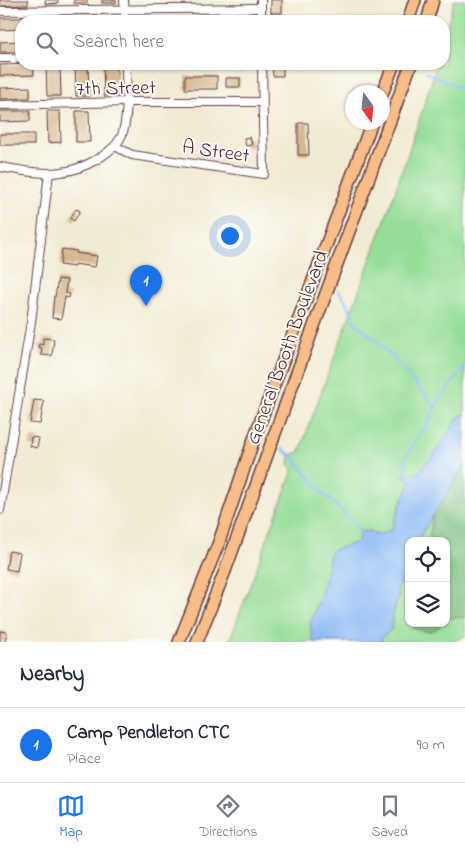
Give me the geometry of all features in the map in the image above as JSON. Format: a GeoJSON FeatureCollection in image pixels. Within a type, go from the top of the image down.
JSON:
{"type":"FeatureCollection","features":[{"type":"Feature","properties":{"kind":"highway"},"geometry":{"type":"LineString","coordinates":[[410,15],[415,0]]}},
{"type":"Feature","properties":{"kind":"highway"},"geometry":{"type":"LineString","coordinates":[[429,15],[433,0]]}},
{"type":"Feature","properties":{"kind":"highway"},"geometry":{"type":"LineString","coordinates":[[386,85],[392,70]]}},
{"type":"Feature","properties":{"kind":"highway","name":"General Booth Boulevard"},"geometry":{"type":"LineString","coordinates":[[197,642],[239,533],[310,334],[409,70]]}},
{"type":"Feature","properties":{"kind":"highway","name":"General Booth Boulevard"},"geometry":{"type":"LineString","coordinates":[[179,642],[224,527],[255,436],[369,130]]}},
{"type":"Feature","properties":{"kind":"street"},"geometry":{"type":"LineString","coordinates":[[124,0],[124,15]]}},
{"type":"Feature","properties":{"kind":"street"},"geometry":{"type":"LineString","coordinates":[[0,11],[124,10],[261,4]]}},
{"type":"Feature","properties":{"kind":"street"},"geometry":{"type":"LineString","coordinates":[[0,58],[15,58]]}},
{"type":"Feature","properties":{"kind":"street"},"geometry":{"type":"LineString","coordinates":[[0,168],[49,173],[62,172],[78,168],[104,155],[115,146],[123,133],[126,102],[126,70]]}},
{"type":"Feature","properties":{"kind":"street","name":"A Street"},"geometry":{"type":"LineString","coordinates":[[115,146],[132,155],[264,174],[262,70]]}},
{"type":"Feature","properties":{"kind":"street","name":"7th Street"},"geometry":{"type":"LineString","coordinates":[[0,105],[126,102],[262,102]]}},
{"type":"Feature","properties":{"kind":"street"},"geometry":{"type":"LineString","coordinates":[[0,510],[31,322],[49,173]]}},
{"type":"Feature","properties":{"kind":"street"},"geometry":{"type":"LineString","coordinates":[[224,527],[239,533]]}},
{"type":"Feature","properties":{"kind":"green space"},"geometry":{"type":"Polygon","coordinates":[[[454,0],[465,0],[465,413],[354,642],[229,642],[293,470],[289,466],[290,456],[299,453],[388,211],[435,70],[450,70],[450,16],[454,0]]]}},
{"type":"Feature","properties":{"kind":"green space"},"geometry":{"type":"Polygon","coordinates":[[[465,464],[465,618],[450,618],[450,537],[430,537],[433,513],[465,464]]]}},
{"type":"Feature","properties":{"kind":"green space"},"geometry":{"type":"Polygon","coordinates":[[[433,513],[430,537],[419,537],[433,513]]]}},
{"type":"Feature","properties":{"kind":"green space"},"geometry":{"type":"Polygon","coordinates":[[[405,576],[405,627],[437,629],[439,627],[450,627],[450,618],[453,617],[465,618],[465,636],[453,642],[382,642],[381,638],[391,629],[392,617],[399,596],[397,590],[405,576]]]}},
{"type":"Feature","properties":{"kind":"green space"},"geometry":{"type":"Polygon","coordinates":[[[412,627],[439,627],[432,631],[412,627]]]}},
{"type":"Feature","properties":{"kind":"water"},"geometry":{"type":"Polygon","coordinates":[[[465,413],[465,464],[419,537],[405,537],[405,573],[397,590],[399,596],[392,617],[392,629],[381,638],[382,642],[313,642],[310,624],[320,597],[331,551],[357,542],[359,532],[371,531],[377,535],[391,530],[400,505],[412,481],[403,476],[405,474],[419,473],[427,461],[432,458],[457,419],[465,413]]]}},
{"type":"Feature","properties":{"kind":"building"},"geometry":{"type":"Polygon","coordinates":[[[0,0],[28,0],[28,5],[0,6],[0,0]]]}},
{"type":"Feature","properties":{"kind":"building"},"geometry":{"type":"Polygon","coordinates":[[[45,0],[58,0],[58,3],[46,4],[45,0]]]}},
{"type":"Feature","properties":{"kind":"building"},"geometry":{"type":"Polygon","coordinates":[[[74,0],[87,0],[87,3],[74,3],[74,0]]]}},
{"type":"Feature","properties":{"kind":"building"},"geometry":{"type":"Polygon","coordinates":[[[102,0],[116,0],[116,3],[102,3],[102,0]]]}},
{"type":"Feature","properties":{"kind":"building"},"geometry":{"type":"Polygon","coordinates":[[[271,0],[282,0],[282,13],[271,13],[271,0]]]}},
{"type":"Feature","properties":{"kind":"building"},"geometry":{"type":"Polygon","coordinates":[[[0,18],[15,18],[15,29],[0,30],[0,18]]]}},
{"type":"Feature","properties":{"kind":"building"},"geometry":{"type":"Polygon","coordinates":[[[15,41],[15,52],[0,52],[0,42],[15,41]]]}},
{"type":"Feature","properties":{"kind":"building"},"geometry":{"type":"Polygon","coordinates":[[[0,65],[15,65],[15,70],[34,70],[34,75],[0,76],[0,65]]]}},
{"type":"Feature","properties":{"kind":"building"},"geometry":{"type":"Polygon","coordinates":[[[46,70],[60,70],[61,96],[47,96],[46,70]]]}},
{"type":"Feature","properties":{"kind":"building"},"geometry":{"type":"Polygon","coordinates":[[[75,70],[88,70],[89,96],[76,96],[75,70]]]}},
{"type":"Feature","properties":{"kind":"building"},"geometry":{"type":"Polygon","coordinates":[[[103,70],[117,70],[118,95],[104,96],[103,70]]]}},
{"type":"Feature","properties":{"kind":"building"},"geometry":{"type":"Polygon","coordinates":[[[272,70],[283,70],[283,76],[273,76],[272,70]]]}},
{"type":"Feature","properties":{"kind":"building"},"geometry":{"type":"Polygon","coordinates":[[[185,76],[217,76],[217,89],[185,89],[185,76]]]}},
{"type":"Feature","properties":{"kind":"building"},"geometry":{"type":"Polygon","coordinates":[[[226,78],[240,78],[240,87],[226,87],[226,78]]]}},
{"type":"Feature","properties":{"kind":"building"},"geometry":{"type":"Polygon","coordinates":[[[30,87],[30,98],[0,99],[0,88],[30,87]]]}},
{"type":"Feature","properties":{"kind":"building"},"geometry":{"type":"Polygon","coordinates":[[[0,111],[30,111],[30,121],[0,122],[0,111]]]}},
{"type":"Feature","properties":{"kind":"building"},"geometry":{"type":"Polygon","coordinates":[[[47,111],[60,111],[61,142],[48,143],[47,111]]]}},
{"type":"Feature","properties":{"kind":"building"},"geometry":{"type":"Polygon","coordinates":[[[76,111],[89,111],[90,142],[76,142],[76,111]]]}},
{"type":"Feature","properties":{"kind":"building"},"geometry":{"type":"Polygon","coordinates":[[[298,123],[308,123],[309,155],[298,155],[298,123]]]}},
{"type":"Feature","properties":{"kind":"building"},"geometry":{"type":"Polygon","coordinates":[[[0,134],[34,134],[34,145],[0,145],[0,134]]]}},
{"type":"Feature","properties":{"kind":"building"},"geometry":{"type":"Polygon","coordinates":[[[250,137],[252,145],[246,146],[244,138],[250,137]]]}},
{"type":"Feature","properties":{"kind":"building"},"geometry":{"type":"Polygon","coordinates":[[[76,209],[80,211],[74,221],[70,218],[76,209]]]}},
{"type":"Feature","properties":{"kind":"building"},"geometry":{"type":"Polygon","coordinates":[[[62,249],[97,256],[95,267],[74,264],[74,267],[60,265],[62,249]]]}},
{"type":"Feature","properties":{"kind":"building"},"geometry":{"type":"Polygon","coordinates":[[[58,279],[67,280],[65,293],[70,294],[69,298],[65,297],[61,319],[52,318],[58,279]]]}},
{"type":"Feature","properties":{"kind":"building"},"geometry":{"type":"Polygon","coordinates":[[[43,338],[54,339],[52,356],[41,355],[42,348],[38,347],[39,344],[43,345],[43,338]]]}},
{"type":"Feature","properties":{"kind":"building"},"geometry":{"type":"Polygon","coordinates":[[[34,400],[44,401],[40,424],[30,423],[34,400]]]}},
{"type":"Feature","properties":{"kind":"building"},"geometry":{"type":"Polygon","coordinates":[[[31,437],[39,438],[37,448],[30,446],[31,437]]]}},
{"type":"Feature","properties":{"kind":"building"},"geometry":{"type":"Polygon","coordinates":[[[9,551],[20,553],[17,571],[6,569],[9,551]]]}},
{"type":"Feature","properties":{"kind":"building"},"geometry":{"type":"Polygon","coordinates":[[[0,631],[7,632],[5,642],[0,642],[0,631]]]}},
{"type":"Feature","properties":{"kind":"waterway"},"geometry":{"type":"LineString","coordinates":[[426,72],[465,91]]}},
{"type":"Feature","properties":{"kind":"waterway"},"geometry":{"type":"LineString","coordinates":[[338,290],[348,304],[355,323],[374,338],[398,363],[435,407],[429,422],[406,457],[405,474]]}},
{"type":"Feature","properties":{"kind":"waterway"},"geometry":{"type":"LineString","coordinates":[[435,407],[465,367]]}},
{"type":"Feature","properties":{"kind":"waterway"},"geometry":{"type":"LineString","coordinates":[[283,449],[294,458],[321,491],[361,532]]}},
{"type":"Feature","properties":{"kind":"place","name":"Camp Pendleton CTC"},"geometry":{"type":"Point","coordinates":[146,306]}}]}
